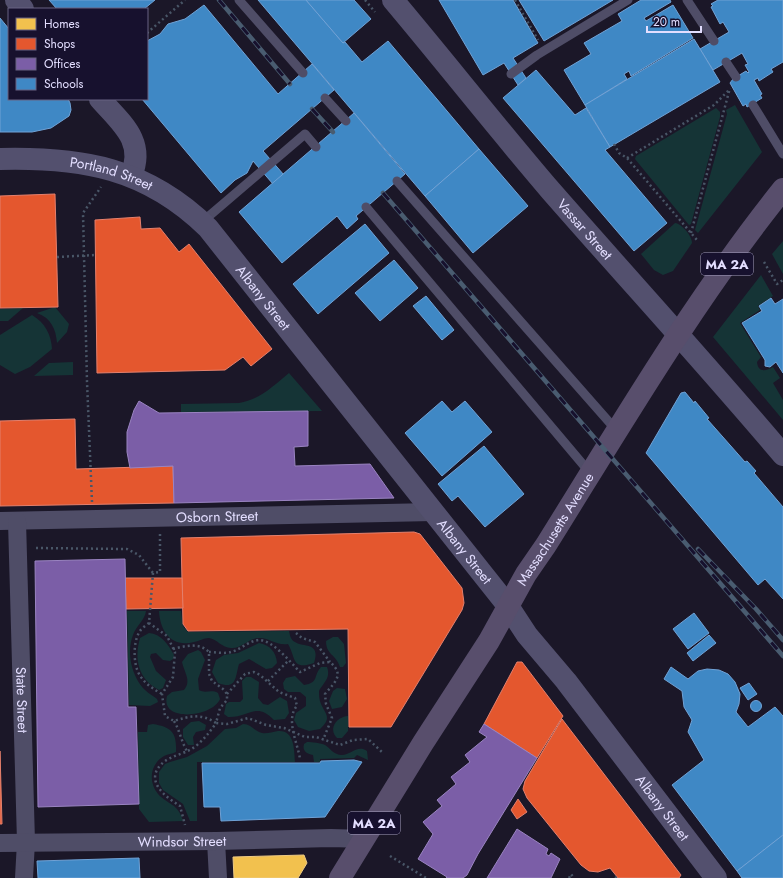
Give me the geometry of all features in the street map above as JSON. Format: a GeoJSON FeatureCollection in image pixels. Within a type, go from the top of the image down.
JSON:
{"type":"FeatureCollection","features":[{"type":"Feature","properties":{"kind":"main road"},"geometry":{"type":"LineString","coordinates":[[16,0],[22,8]]}},
{"type":"Feature","properties":{"kind":"main road","name":"Vassar Street"},"geometry":{"type":"LineString","coordinates":[[393,0],[551,190],[678,336],[708,366],[783,455]]}},
{"type":"Feature","properties":{"kind":"main road"},"geometry":{"type":"LineString","coordinates":[[101,100],[130,133],[134,142],[136,158],[131,176]]}},
{"type":"Feature","properties":{"kind":"main road","name":"Portland Street"},"geometry":{"type":"LineString","coordinates":[[0,159],[54,159],[73,161],[131,176],[167,196],[205,225]]}},
{"type":"Feature","properties":{"kind":"main road","name":"Massachusetts Avenue"},"geometry":{"type":"LineString","coordinates":[[340,878],[489,641],[526,574],[678,336],[722,270],[782,193]]}},
{"type":"Feature","properties":{"kind":"main road","name":"Albany Street"},"geometry":{"type":"LineString","coordinates":[[205,225],[508,606],[527,635],[566,682],[711,876]]}},
{"type":"Feature","properties":{"kind":"street","name":"Osborn Street"},"geometry":{"type":"LineString","coordinates":[[8,521],[434,512]]}},
{"type":"Feature","properties":{"kind":"street","name":"State Street"},"geometry":{"type":"LineString","coordinates":[[8,521],[26,842],[24,878]]}},
{"type":"Feature","properties":{"kind":"street","name":"Windsor Street"},"geometry":{"type":"LineString","coordinates":[[0,843],[216,841],[331,838],[364,839]]}},
{"type":"Feature","properties":{"kind":"street"},"geometry":{"type":"LineString","coordinates":[[216,841],[218,878]]}},
{"type":"Feature","properties":{"kind":"lane"},"geometry":{"type":"LineString","coordinates":[[239,0],[303,73]]}},
{"type":"Feature","properties":{"kind":"lane"},"geometry":{"type":"LineString","coordinates":[[511,74],[545,51],[628,0]]}},
{"type":"Feature","properties":{"kind":"lane"},"geometry":{"type":"LineString","coordinates":[[688,0],[714,41]]}},
{"type":"Feature","properties":{"kind":"lane"},"geometry":{"type":"LineString","coordinates":[[728,66],[736,77]]}},
{"type":"Feature","properties":{"kind":"lane"},"geometry":{"type":"LineString","coordinates":[[326,98],[346,121]]}},
{"type":"Feature","properties":{"kind":"lane"},"geometry":{"type":"LineString","coordinates":[[753,105],[783,154]]}},
{"type":"Feature","properties":{"kind":"lane"},"geometry":{"type":"LineString","coordinates":[[205,225],[305,134],[316,147]]}},
{"type":"Feature","properties":{"kind":"lane"},"geometry":{"type":"LineString","coordinates":[[397,182],[618,431]]}},
{"type":"Feature","properties":{"kind":"lane"},"geometry":{"type":"LineString","coordinates":[[366,207],[591,474]]}},
{"type":"Feature","properties":{"kind":"path"},"geometry":{"type":"LineString","coordinates":[[148,32],[185,0]]}},
{"type":"Feature","properties":{"kind":"path"},"geometry":{"type":"LineString","coordinates":[[515,0],[545,51]]}},
{"type":"Feature","properties":{"kind":"path"},"geometry":{"type":"LineString","coordinates":[[691,233],[730,89],[728,80],[728,66]]}},
{"type":"Feature","properties":{"kind":"path"},"geometry":{"type":"LineString","coordinates":[[627,158],[714,105],[730,89]]}},
{"type":"Feature","properties":{"kind":"path"},"geometry":{"type":"LineString","coordinates":[[614,144],[619,153],[627,158],[697,240]]}},
{"type":"Feature","properties":{"kind":"path"},"geometry":{"type":"LineString","coordinates":[[92,507],[83,213],[102,185]]}},
{"type":"Feature","properties":{"kind":"path"},"geometry":{"type":"LineString","coordinates":[[57,257],[95,256]]}},
{"type":"Feature","properties":{"kind":"path"},"geometry":{"type":"LineString","coordinates":[[764,262],[777,284],[783,280]]}},
{"type":"Feature","properties":{"kind":"path"},"geometry":{"type":"LineString","coordinates":[[153,573],[160,572],[160,533]]}},
{"type":"Feature","properties":{"kind":"path"},"geometry":{"type":"LineString","coordinates":[[30,548],[127,549],[139,555],[153,573],[150,623]]}},
{"type":"Feature","properties":{"kind":"path"},"geometry":{"type":"LineString","coordinates":[[150,623],[167,636],[172,649],[175,652],[173,677],[162,694],[164,716],[174,721],[180,731],[181,741],[187,751]]}},
{"type":"Feature","properties":{"kind":"path"},"geometry":{"type":"LineString","coordinates":[[150,623],[140,630],[137,638],[135,662],[139,674],[152,689],[162,694]]}},
{"type":"Feature","properties":{"kind":"path"},"geometry":{"type":"LineString","coordinates":[[296,633],[302,638],[315,642],[330,662],[336,667],[338,673],[336,681],[325,694],[326,704],[332,718],[324,740]]}},
{"type":"Feature","properties":{"kind":"path"},"geometry":{"type":"LineString","coordinates":[[172,649],[196,646],[204,647],[209,652],[229,653],[249,643],[260,640],[269,643],[289,660],[300,672],[320,663],[330,662]]}},
{"type":"Feature","properties":{"kind":"path"},"geometry":{"type":"LineString","coordinates":[[186,841],[184,815],[180,806],[161,792],[156,785],[155,776],[165,762],[187,751],[208,735],[216,723],[220,708],[227,700],[227,694],[212,681],[209,674],[209,652]]}},
{"type":"Feature","properties":{"kind":"path"},"geometry":{"type":"LineString","coordinates":[[268,681],[289,660]]}},
{"type":"Feature","properties":{"kind":"path"},"geometry":{"type":"LineString","coordinates":[[227,694],[245,674],[254,672],[268,681],[279,692],[286,696],[293,697],[297,706],[293,710],[291,717],[300,759]]}},
{"type":"Feature","properties":{"kind":"path"},"geometry":{"type":"LineString","coordinates":[[174,721],[184,718],[204,716],[216,723],[228,724],[248,718],[266,725],[284,728],[294,733],[340,745],[353,740],[368,739],[382,752]]}},
{"type":"Feature","properties":{"kind":"path"},"geometry":{"type":"LineString","coordinates":[[390,856],[426,878]]}},
{"type":"Feature","properties":{"kind":"path"},"geometry":{"type":"LineString","coordinates":[[569,878],[571,874],[574,878]]}},
{"type":"Feature","properties":{"kind":"green space"},"geometry":{"type":"Polygon","coordinates":[[[735,105],[762,152],[698,233],[695,230],[727,114],[726,110],[735,105]]]}},
{"type":"Feature","properties":{"kind":"green space"},"geometry":{"type":"Polygon","coordinates":[[[716,108],[720,112],[720,117],[691,224],[689,225],[635,159],[636,156],[716,108]]]}},
{"type":"Feature","properties":{"kind":"green space"},"geometry":{"type":"Polygon","coordinates":[[[675,223],[686,231],[692,240],[692,243],[673,271],[663,275],[654,270],[641,254],[675,223]]]}},
{"type":"Feature","properties":{"kind":"green space"},"geometry":{"type":"Polygon","coordinates":[[[783,241],[783,274],[772,254],[783,241]]]}},
{"type":"Feature","properties":{"kind":"green space"},"geometry":{"type":"Polygon","coordinates":[[[761,275],[773,296],[758,306],[760,310],[740,323],[761,357],[757,362],[759,368],[765,370],[773,367],[780,378],[773,383],[783,400],[783,420],[713,337],[761,275]]]}},
{"type":"Feature","properties":{"kind":"green space"},"geometry":{"type":"Polygon","coordinates":[[[55,307],[69,324],[67,332],[57,343],[52,325],[46,318],[37,313],[55,307]]]}},
{"type":"Feature","properties":{"kind":"green space"},"geometry":{"type":"Polygon","coordinates":[[[23,308],[8,321],[0,321],[0,309],[23,308]]]}},
{"type":"Feature","properties":{"kind":"green space"},"geometry":{"type":"Polygon","coordinates":[[[32,315],[44,325],[49,334],[52,349],[30,367],[15,374],[0,365],[0,335],[32,315]]]}},
{"type":"Feature","properties":{"kind":"green space"},"geometry":{"type":"Polygon","coordinates":[[[73,362],[73,375],[34,376],[49,363],[73,362]]]}},
{"type":"Feature","properties":{"kind":"green space"},"geometry":{"type":"Polygon","coordinates":[[[289,373],[322,411],[181,412],[181,404],[239,403],[254,399],[289,373]]]}},
{"type":"Feature","properties":{"kind":"green space"},"geometry":{"type":"Polygon","coordinates":[[[127,611],[146,611],[133,635],[130,657],[134,672],[140,685],[157,699],[158,702],[150,706],[129,705],[127,611]]]}},
{"type":"Feature","properties":{"kind":"green space"},"geometry":{"type":"Polygon","coordinates":[[[159,611],[181,611],[183,626],[188,632],[289,631],[291,638],[298,644],[313,648],[316,656],[314,663],[307,665],[298,664],[295,661],[288,644],[280,644],[262,638],[251,640],[235,648],[225,647],[209,638],[186,643],[173,640],[164,631],[159,611]]]}},
{"type":"Feature","properties":{"kind":"green space"},"geometry":{"type":"Polygon","coordinates":[[[149,633],[157,635],[164,640],[174,655],[173,659],[170,661],[163,660],[156,653],[151,654],[150,657],[156,671],[166,680],[163,688],[159,690],[146,680],[139,668],[137,653],[140,638],[149,633]]]}},
{"type":"Feature","properties":{"kind":"green space"},"geometry":{"type":"Polygon","coordinates":[[[333,637],[338,637],[344,644],[346,663],[343,667],[340,667],[326,646],[326,641],[333,637]]]}},
{"type":"Feature","properties":{"kind":"green space"},"geometry":{"type":"Polygon","coordinates":[[[259,643],[266,645],[274,652],[277,663],[272,668],[266,669],[249,659],[239,664],[236,678],[232,684],[224,685],[218,683],[212,672],[216,660],[224,655],[238,653],[259,643]]]}},
{"type":"Feature","properties":{"kind":"green space"},"geometry":{"type":"Polygon","coordinates":[[[198,650],[201,652],[205,660],[198,679],[199,690],[218,693],[220,699],[208,710],[198,713],[179,714],[171,710],[167,705],[167,696],[172,692],[184,690],[187,683],[187,676],[182,662],[188,654],[198,650]]]}},
{"type":"Feature","properties":{"kind":"green space"},"geometry":{"type":"Polygon","coordinates":[[[321,667],[327,667],[328,671],[328,677],[319,691],[320,701],[327,719],[320,729],[309,731],[298,727],[294,720],[296,713],[306,706],[306,697],[300,692],[288,692],[284,689],[283,683],[286,678],[295,676],[304,685],[312,683],[321,667]]]}},
{"type":"Feature","properties":{"kind":"green space"},"geometry":{"type":"Polygon","coordinates":[[[246,677],[251,677],[259,682],[258,698],[263,704],[268,705],[280,697],[287,701],[289,713],[285,719],[274,720],[268,714],[257,711],[235,717],[228,717],[224,714],[226,704],[229,702],[240,702],[243,699],[242,681],[246,677]]]}},
{"type":"Feature","properties":{"kind":"green space"},"geometry":{"type":"Polygon","coordinates":[[[337,688],[345,689],[347,699],[342,707],[332,709],[329,701],[333,691],[337,688]]]}},
{"type":"Feature","properties":{"kind":"green space"},"geometry":{"type":"Polygon","coordinates":[[[348,716],[348,731],[342,738],[337,738],[334,735],[333,727],[337,721],[348,716]]]}},
{"type":"Feature","properties":{"kind":"green space"},"geometry":{"type":"Polygon","coordinates":[[[199,721],[206,725],[205,730],[196,732],[193,737],[194,745],[188,745],[183,737],[183,729],[191,722],[199,721]]]}},
{"type":"Feature","properties":{"kind":"green space"},"geometry":{"type":"Polygon","coordinates":[[[153,724],[164,727],[172,732],[176,745],[176,752],[159,759],[153,768],[153,784],[158,794],[162,798],[176,807],[183,821],[149,822],[139,809],[138,732],[147,732],[148,725],[153,724]]]}},
{"type":"Feature","properties":{"kind":"green space"},"geometry":{"type":"Polygon","coordinates":[[[243,724],[248,725],[262,733],[278,731],[288,734],[291,737],[294,747],[295,762],[197,762],[197,821],[190,821],[183,804],[163,790],[159,783],[159,772],[165,764],[187,757],[207,746],[225,729],[236,728],[243,724]]]}},
{"type":"Feature","properties":{"kind":"green space"},"geometry":{"type":"Polygon","coordinates":[[[307,742],[323,744],[341,755],[357,749],[363,749],[367,751],[368,760],[357,755],[354,758],[320,759],[320,762],[314,762],[313,755],[304,750],[304,744],[307,742]]]}},
{"type":"Feature","properties":{"kind":"building: Homes"},"geometry":{"type":"Polygon","coordinates":[[[304,855],[307,863],[298,878],[234,878],[233,857],[304,855]]]}},
{"type":"Feature","properties":{"kind":"building: Shops"},"geometry":{"type":"Polygon","coordinates":[[[55,194],[58,307],[0,308],[0,196],[55,194]]]}},
{"type":"Feature","properties":{"kind":"building: Shops"},"geometry":{"type":"Polygon","coordinates":[[[140,217],[141,229],[160,228],[179,252],[189,244],[272,349],[251,366],[243,357],[225,370],[97,373],[95,220],[140,217]]]}},
{"type":"Feature","properties":{"kind":"building: Shops"},"geometry":{"type":"Polygon","coordinates":[[[75,419],[76,469],[173,466],[174,503],[0,506],[0,421],[75,419]]]}},
{"type":"Feature","properties":{"kind":"building: Shops"},"geometry":{"type":"Polygon","coordinates":[[[414,532],[420,534],[462,588],[464,603],[462,610],[391,727],[349,727],[348,629],[188,631],[183,624],[181,538],[414,532]]]}},
{"type":"Feature","properties":{"kind":"building: Shops"},"geometry":{"type":"Polygon","coordinates":[[[125,578],[182,578],[183,608],[126,609],[125,578]]]}},
{"type":"Feature","properties":{"kind":"building: Shops"},"geometry":{"type":"Polygon","coordinates":[[[517,662],[522,662],[563,716],[537,758],[484,724],[517,662]]]}},
{"type":"Feature","properties":{"kind":"building: Shops"},"geometry":{"type":"Polygon","coordinates":[[[562,719],[681,875],[679,878],[618,878],[610,868],[598,872],[589,871],[581,865],[527,798],[523,789],[525,781],[562,719]]]}},
{"type":"Feature","properties":{"kind":"building: Shops"},"geometry":{"type":"Polygon","coordinates":[[[0,751],[2,824],[0,824],[0,751]]]}},
{"type":"Feature","properties":{"kind":"building: Shops"},"geometry":{"type":"Polygon","coordinates":[[[518,799],[527,812],[517,819],[511,810],[518,799]]]}},
{"type":"Feature","properties":{"kind":"building: Offices"},"geometry":{"type":"Polygon","coordinates":[[[139,401],[159,413],[308,411],[308,446],[294,447],[295,466],[370,464],[394,498],[174,503],[173,466],[130,468],[127,452],[127,432],[134,410],[139,401]]]}},
{"type":"Feature","properties":{"kind":"building: Offices"},"geometry":{"type":"Polygon","coordinates":[[[125,559],[128,707],[136,707],[139,804],[38,807],[35,561],[125,559]]]}},
{"type":"Feature","properties":{"kind":"building: Offices"},"geometry":{"type":"Polygon","coordinates":[[[484,724],[537,758],[478,854],[467,875],[463,878],[446,878],[447,877],[418,859],[433,834],[423,822],[442,806],[437,800],[456,784],[451,777],[470,762],[465,755],[487,737],[479,732],[484,724]]]}},
{"type":"Feature","properties":{"kind":"building: Offices"},"geometry":{"type":"Polygon","coordinates":[[[517,829],[548,849],[546,854],[549,856],[551,853],[560,859],[551,878],[487,878],[517,829]]]}},
{"type":"Feature","properties":{"kind":"building: Schools"},"geometry":{"type":"Polygon","coordinates":[[[49,0],[155,0],[145,8],[56,8],[49,0]]]}},
{"type":"Feature","properties":{"kind":"building: Schools"},"geometry":{"type":"Polygon","coordinates":[[[258,0],[306,0],[343,43],[345,42],[362,62],[388,41],[479,149],[425,196],[258,0]]]}},
{"type":"Feature","properties":{"kind":"building: Schools"},"geometry":{"type":"Polygon","coordinates":[[[306,0],[354,0],[371,19],[343,43],[306,0]]]}},
{"type":"Feature","properties":{"kind":"building: Schools"},"geometry":{"type":"Polygon","coordinates":[[[439,0],[513,0],[538,43],[513,58],[526,78],[518,85],[504,63],[483,75],[439,0]]]}},
{"type":"Feature","properties":{"kind":"building: Schools"},"geometry":{"type":"Polygon","coordinates":[[[519,0],[613,0],[544,41],[519,0]]]}},
{"type":"Feature","properties":{"kind":"building: Schools"},"geometry":{"type":"Polygon","coordinates":[[[641,0],[670,0],[671,2],[644,18],[646,21],[673,5],[693,38],[631,76],[629,71],[624,74],[627,79],[585,105],[564,70],[591,54],[584,43],[622,21],[618,14],[641,0]]]}},
{"type":"Feature","properties":{"kind":"building: Schools"},"geometry":{"type":"Polygon","coordinates":[[[718,0],[783,0],[783,62],[771,69],[773,72],[759,81],[758,78],[754,80],[762,94],[760,95],[762,98],[747,107],[746,104],[743,106],[730,83],[733,79],[746,71],[748,73],[749,72],[745,65],[748,64],[742,53],[713,70],[700,49],[729,32],[723,22],[720,24],[711,7],[713,6],[711,4],[718,0]]]}},
{"type":"Feature","properties":{"kind":"building: Schools"},"geometry":{"type":"Polygon","coordinates":[[[204,5],[278,94],[312,64],[334,90],[263,151],[284,175],[273,184],[253,161],[247,173],[235,180],[221,193],[143,100],[148,100],[148,40],[160,34],[168,24],[185,19],[204,5]]]}},
{"type":"Feature","properties":{"kind":"building: Schools"},"geometry":{"type":"Polygon","coordinates":[[[0,18],[8,28],[8,100],[68,100],[71,110],[69,116],[51,128],[32,132],[0,132],[0,18]]]}},
{"type":"Feature","properties":{"kind":"building: Schools"},"geometry":{"type":"Polygon","coordinates":[[[694,39],[720,82],[610,147],[585,105],[694,39]]]}},
{"type":"Feature","properties":{"kind":"building: Schools"},"geometry":{"type":"Polygon","coordinates":[[[536,70],[575,115],[586,108],[610,147],[605,150],[667,223],[634,251],[503,98],[536,70]]]}},
{"type":"Feature","properties":{"kind":"building: Schools"},"geometry":{"type":"Polygon","coordinates":[[[354,113],[405,174],[356,216],[358,219],[347,229],[337,216],[282,263],[239,212],[354,113]]]}},
{"type":"Feature","properties":{"kind":"building: Schools"},"geometry":{"type":"Polygon","coordinates":[[[479,149],[528,206],[473,253],[425,196],[479,149]]]}},
{"type":"Feature","properties":{"kind":"building: Schools"},"geometry":{"type":"Polygon","coordinates":[[[365,224],[389,253],[318,314],[293,284],[365,224]]]}},
{"type":"Feature","properties":{"kind":"building: Schools"},"geometry":{"type":"Polygon","coordinates":[[[394,260],[418,288],[380,321],[355,293],[394,260]]]}},
{"type":"Feature","properties":{"kind":"building: Schools"},"geometry":{"type":"Polygon","coordinates":[[[426,296],[454,330],[442,340],[413,306],[426,296]]]}},
{"type":"Feature","properties":{"kind":"building: Schools"},"geometry":{"type":"Polygon","coordinates":[[[771,298],[775,304],[783,299],[783,373],[776,362],[770,367],[765,366],[765,360],[742,323],[762,311],[759,306],[771,298]]]}},
{"type":"Feature","properties":{"kind":"building: Schools"},"geometry":{"type":"Polygon","coordinates":[[[685,392],[694,403],[695,401],[709,418],[707,419],[745,462],[747,461],[756,471],[754,473],[783,507],[783,599],[765,579],[758,585],[646,453],[681,393],[685,392]]]}},
{"type":"Feature","properties":{"kind":"building: Schools"},"geometry":{"type":"Polygon","coordinates":[[[442,401],[452,412],[465,401],[492,432],[442,476],[405,433],[442,401]]]}},
{"type":"Feature","properties":{"kind":"building: Schools"},"geometry":{"type":"Polygon","coordinates":[[[484,446],[524,494],[485,527],[458,496],[452,501],[438,484],[484,446]]]}},
{"type":"Feature","properties":{"kind":"building: Schools"},"geometry":{"type":"Polygon","coordinates":[[[694,613],[709,633],[688,649],[673,629],[694,613]]]}},
{"type":"Feature","properties":{"kind":"building: Schools"},"geometry":{"type":"Polygon","coordinates":[[[709,635],[716,643],[693,661],[687,653],[709,635]]]}},
{"type":"Feature","properties":{"kind":"building: Schools"},"geometry":{"type":"Polygon","coordinates":[[[671,667],[688,679],[698,671],[707,669],[719,670],[728,674],[735,682],[740,694],[736,712],[748,727],[775,707],[783,716],[783,835],[737,871],[672,785],[704,760],[688,732],[692,720],[684,707],[682,691],[664,679],[671,667]]]}},
{"type":"Feature","properties":{"kind":"building: Schools"},"geometry":{"type":"Polygon","coordinates":[[[749,683],[757,694],[748,700],[740,688],[749,683]]]}},
{"type":"Feature","properties":{"kind":"building: Schools"},"geometry":{"type":"Polygon","coordinates":[[[756,700],[760,702],[762,706],[760,710],[756,712],[752,710],[750,706],[752,702],[756,700]]]}},
{"type":"Feature","properties":{"kind":"building: Schools"},"geometry":{"type":"Polygon","coordinates":[[[354,760],[362,762],[325,817],[221,821],[220,807],[204,807],[202,763],[320,763],[321,761],[354,760]]]}},
{"type":"Feature","properties":{"kind":"building: Schools"},"geometry":{"type":"Polygon","coordinates":[[[783,835],[783,878],[742,878],[737,871],[783,835]]]}},
{"type":"Feature","properties":{"kind":"building: Schools"},"geometry":{"type":"Polygon","coordinates":[[[139,858],[140,878],[38,878],[37,861],[139,858]]]}},
{"type":"Feature","properties":{"kind":"railway"},"geometry":{"type":"LineString","coordinates":[[219,0],[290,84]]}},
{"type":"Feature","properties":{"kind":"railway"},"geometry":{"type":"LineString","coordinates":[[312,109],[333,132]]}},
{"type":"Feature","properties":{"kind":"railway"},"geometry":{"type":"LineString","coordinates":[[383,193],[783,656]]}},
{"type":"Feature","properties":{"kind":"railway"},"geometry":{"type":"LineString","coordinates":[[698,549],[756,609],[783,640]]}}]}
